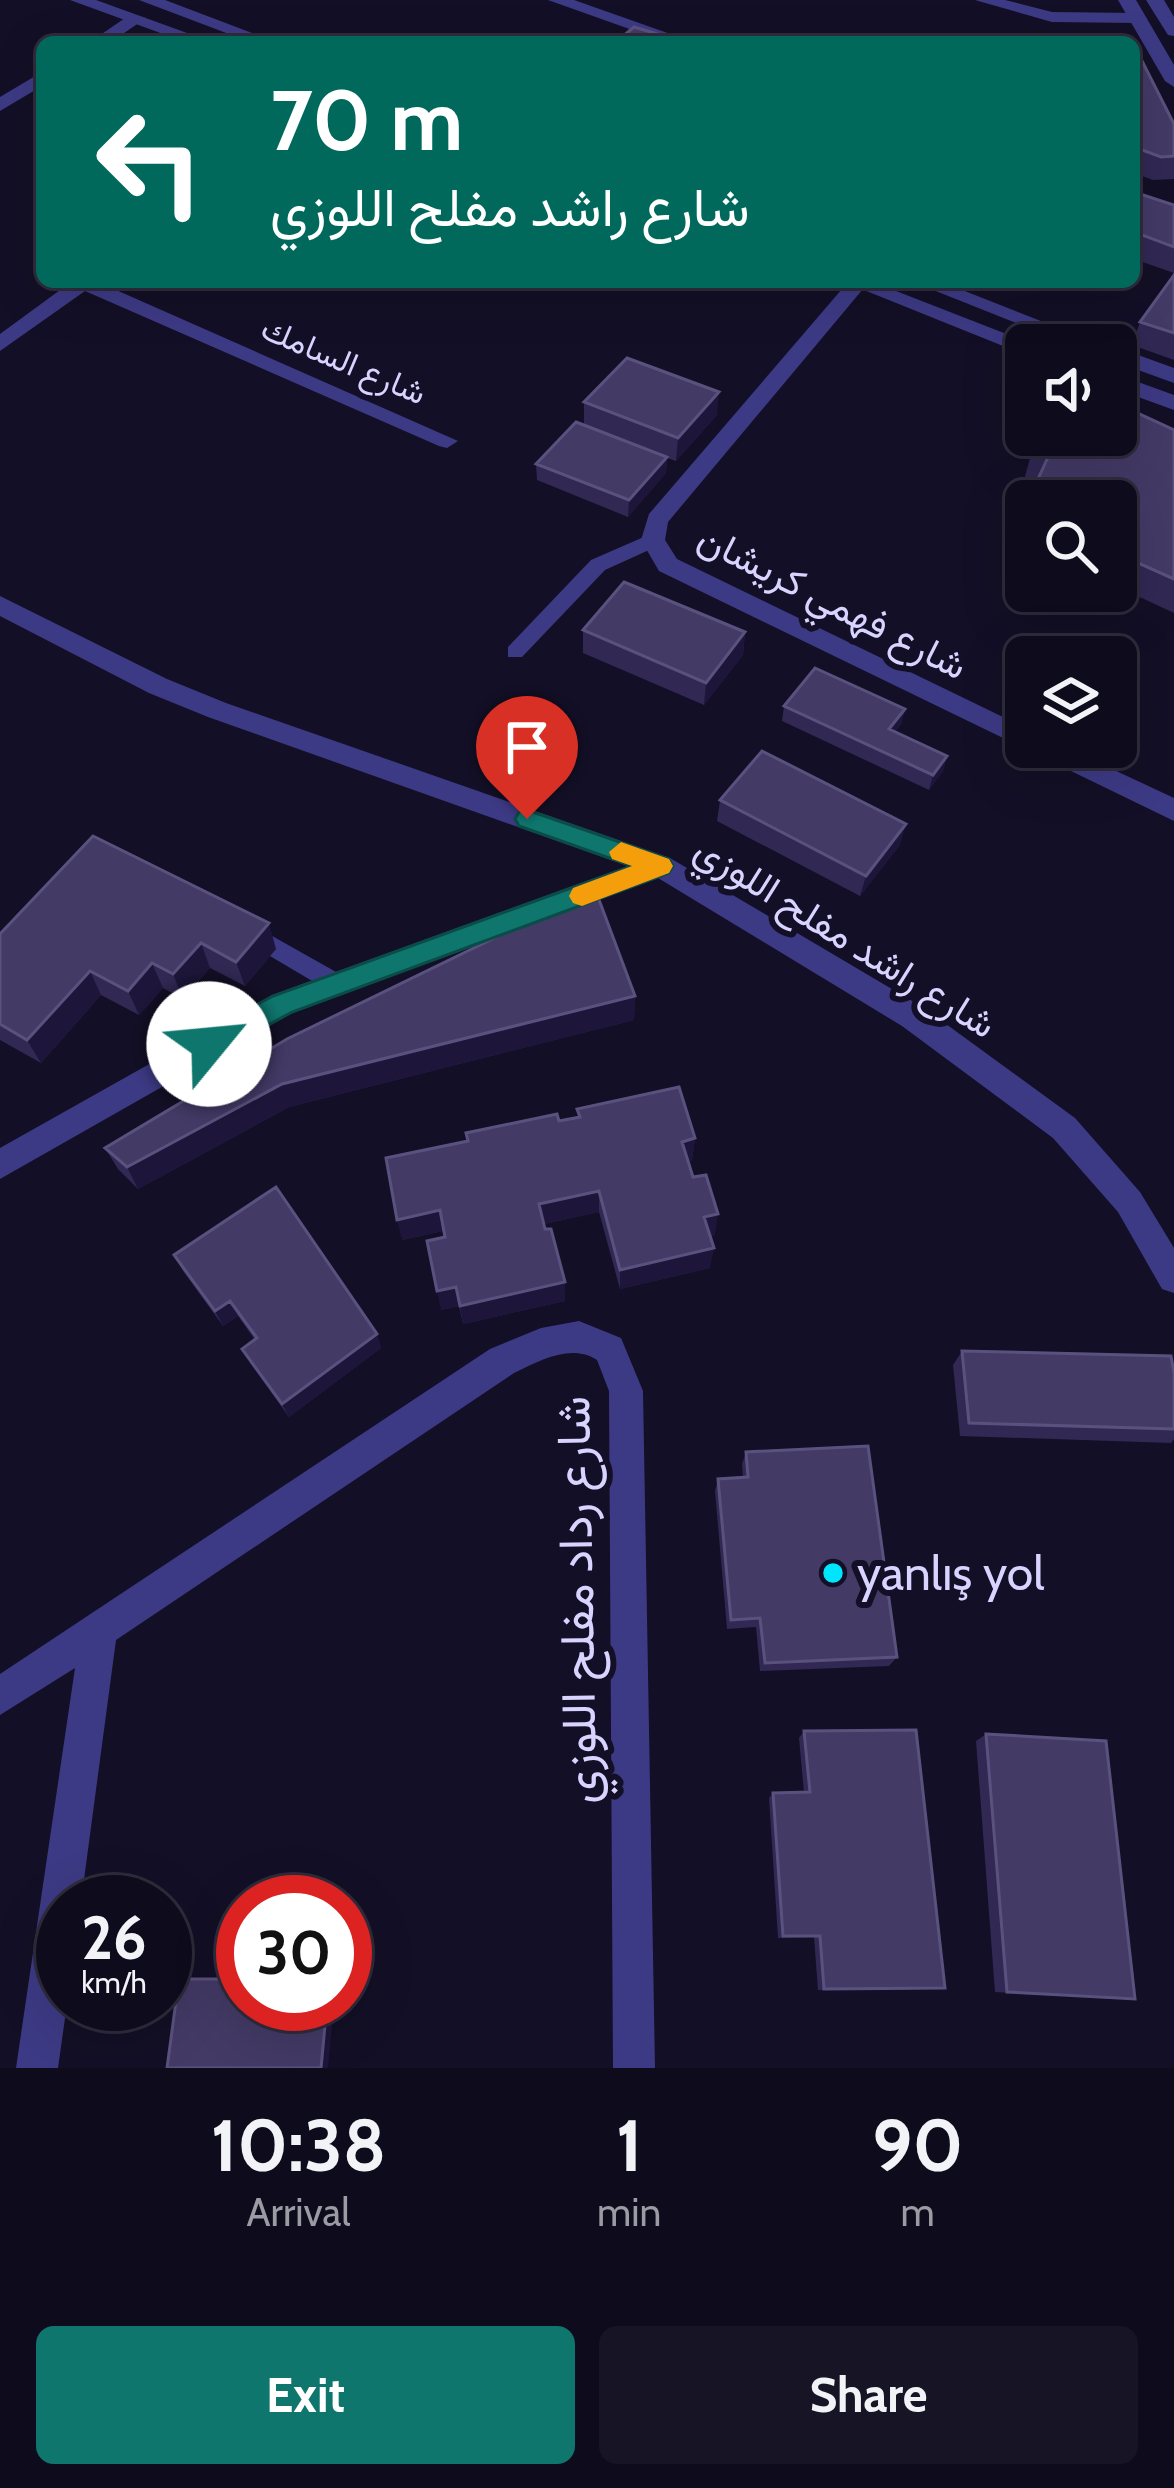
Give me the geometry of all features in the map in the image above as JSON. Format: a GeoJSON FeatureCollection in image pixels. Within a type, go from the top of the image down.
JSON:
{"type":"FeatureCollection","features":[{"type":"Feature","properties":{"kind":"street"},"geometry":{"type":"LineString","coordinates":[[79,0],[186,36]]}},
{"type":"Feature","properties":{"kind":"street"},"geometry":{"type":"LineString","coordinates":[[148,0],[250,36]]}},
{"type":"Feature","properties":{"kind":"street"},"geometry":{"type":"LineString","coordinates":[[557,0],[666,36]]}},
{"type":"Feature","properties":{"kind":"street"},"geometry":{"type":"LineString","coordinates":[[985,0],[1052,17],[1138,18]]}},
{"type":"Feature","properties":{"kind":"street"},"geometry":{"type":"LineString","coordinates":[[1127,0],[1174,81]]}},
{"type":"Feature","properties":{"kind":"street"},"geometry":{"type":"LineString","coordinates":[[1155,0],[1174,32]]}},
{"type":"Feature","properties":{"kind":"street"},"geometry":{"type":"LineString","coordinates":[[108,36],[137,18]]}},
{"type":"Feature","properties":{"kind":"street"},"geometry":{"type":"LineString","coordinates":[[0,105],[36,82]]}},
{"type":"Feature","properties":{"kind":"street"},"geometry":{"type":"LineString","coordinates":[[0,344],[75,288]]}},
{"type":"Feature","properties":{"kind":"street","name":"شارع السامك"},"geometry":{"type":"LineString","coordinates":[[97,288],[448,441]]}},
{"type":"Feature","properties":{"kind":"street","name":"شارع فهمي كريشان"},"geometry":{"type":"LineString","coordinates":[[852,288],[657,520],[653,540],[668,565],[1005,730]]}},
{"type":"Feature","properties":{"kind":"street"},"geometry":{"type":"LineString","coordinates":[[869,288],[1005,339]]}},
{"type":"Feature","properties":{"kind":"street"},"geometry":{"type":"LineString","coordinates":[[939,288],[1035,324]]}},
{"type":"Feature","properties":{"kind":"street"},"geometry":{"type":"LineString","coordinates":[[1137,362],[1174,376]]}},
{"type":"Feature","properties":{"kind":"street"},"geometry":{"type":"LineString","coordinates":[[1137,389],[1174,403]]}},
{"type":"Feature","properties":{"kind":"street","name":"شارع راشد مفلح اللوزي"},"geometry":{"type":"LineString","coordinates":[[0,605],[158,686],[217,710],[660,866],[913,1017],[1064,1128],[1129,1202],[1174,1278]]}},
{"type":"Feature","properties":{"kind":"street"},"geometry":{"type":"LineString","coordinates":[[1085,768],[1174,810]]}},
{"type":"Feature","properties":{"kind":"street"},"geometry":{"type":"LineString","coordinates":[[0,1165],[136,1083],[282,1004],[660,866]]}},
{"type":"Feature","properties":{"kind":"street","name":"شارع رداد مفلح اللوزي"},"geometry":{"type":"LineString","coordinates":[[0,1696],[502,1361],[567,1336],[583,1335],[608,1349],[617,1359],[626,1391],[634,2068]]}},
{"type":"Feature","properties":{"kind":"street"},"geometry":{"type":"LineString","coordinates":[[37,2068],[99,1630]]}},
{"type":"Feature","properties":{"kind":"lane"},"geometry":{"type":"LineString","coordinates":[[515,652],[598,565],[653,540]]}},
{"type":"Feature","properties":{"kind":"lane"},"geometry":{"type":"LineString","coordinates":[[221,915],[337,984]]}},
{"type":"Feature","properties":{"kind":"building"},"geometry":{"type":"Polygon","coordinates":[[[634,27],[664,36],[623,36],[634,27]]]}},
{"type":"Feature","properties":{"kind":"building"},"geometry":{"type":"Polygon","coordinates":[[[1140,57],[1174,124],[1174,156],[1140,149],[1140,57]]]}},
{"type":"Feature","properties":{"kind":"building"},"geometry":{"type":"Polygon","coordinates":[[[1140,194],[1174,205],[1174,247],[1140,234],[1140,194]]]}},
{"type":"Feature","properties":{"kind":"building"},"geometry":{"type":"Polygon","coordinates":[[[1174,275],[1174,333],[1140,322],[1174,275]]]}},
{"type":"Feature","properties":{"kind":"building"},"geometry":{"type":"Polygon","coordinates":[[[627,358],[719,392],[678,438],[584,402],[627,358]]]}},
{"type":"Feature","properties":{"kind":"building"},"geometry":{"type":"Polygon","coordinates":[[[1137,413],[1174,430],[1174,579],[1137,562],[1137,480],[1038,480],[1048,457],[1137,456],[1137,413]]]}},
{"type":"Feature","properties":{"kind":"building"},"geometry":{"type":"Polygon","coordinates":[[[576,422],[667,457],[629,500],[536,464],[576,422]]]}},
{"type":"Feature","properties":{"kind":"building"},"geometry":{"type":"Polygon","coordinates":[[[624,582],[745,632],[706,683],[583,630],[624,582]]]}},
{"type":"Feature","properties":{"kind":"building"},"geometry":{"type":"Polygon","coordinates":[[[815,668],[905,709],[889,729],[947,756],[933,775],[784,706],[815,668]]]}},
{"type":"Feature","properties":{"kind":"building"},"geometry":{"type":"Polygon","coordinates":[[[762,751],[906,824],[866,876],[720,800],[762,751]]]}},
{"type":"Feature","properties":{"kind":"building"},"geometry":{"type":"Polygon","coordinates":[[[93,836],[269,923],[236,962],[201,943],[173,974],[152,963],[128,991],[90,971],[27,1040],[0,1024],[0,934],[93,836]]]}},
{"type":"Feature","properties":{"kind":"building"},"geometry":{"type":"Polygon","coordinates":[[[595,889],[635,996],[282,1084],[127,1167],[105,1148],[287,1039],[595,889]]]}},
{"type":"Feature","properties":{"kind":"building"},"geometry":{"type":"Polygon","coordinates":[[[679,1087],[695,1138],[682,1142],[693,1177],[706,1175],[718,1214],[704,1217],[714,1248],[620,1270],[599,1191],[539,1204],[565,1282],[460,1306],[456,1287],[437,1291],[427,1241],[445,1237],[440,1210],[397,1220],[386,1158],[468,1141],[466,1133],[557,1114],[559,1121],[580,1117],[577,1109],[679,1087]]]}},
{"type":"Feature","properties":{"kind":"building"},"geometry":{"type":"Polygon","coordinates":[[[276,1187],[377,1334],[282,1404],[242,1349],[257,1338],[230,1301],[215,1311],[174,1255],[276,1187]]]}},
{"type":"Feature","properties":{"kind":"building"},"geometry":{"type":"Polygon","coordinates":[[[962,1351],[1171,1356],[1174,1429],[969,1423],[962,1351]]]}},
{"type":"Feature","properties":{"kind":"building"},"geometry":{"type":"Polygon","coordinates":[[[868,1446],[897,1657],[765,1663],[760,1618],[731,1620],[718,1479],[748,1477],[746,1452],[868,1446]]]}},
{"type":"Feature","properties":{"kind":"building"},"geometry":{"type":"Polygon","coordinates":[[[916,1730],[945,1988],[824,1989],[820,1936],[783,1936],[773,1793],[810,1792],[804,1731],[916,1730]]]}},
{"type":"Feature","properties":{"kind":"building"},"geometry":{"type":"Polygon","coordinates":[[[986,1734],[1106,1741],[1135,1999],[1007,1992],[986,1734]]]}},
{"type":"Feature","properties":{"kind":"building"},"geometry":{"type":"Polygon","coordinates":[[[192,1979],[216,1979],[216,2031],[324,2031],[321,2068],[167,2068],[172,2031],[192,2031],[192,1979]]]}},
{"type":"Feature","properties":{"kind":"slow traffic"},"geometry":{"type":"LineString","coordinates":[[582,896],[660,866],[621,852]]}},
{"type":"Feature","properties":{"kind":"place","name":"yanlış yol"},"geometry":{"type":"Point","coordinates":[833,1573]}},
{"type":"Feature","properties":{"kind":"route"},"geometry":{"type":"LineString","coordinates":[[209,1044],[282,1004],[660,866],[527,819]]}}]}
